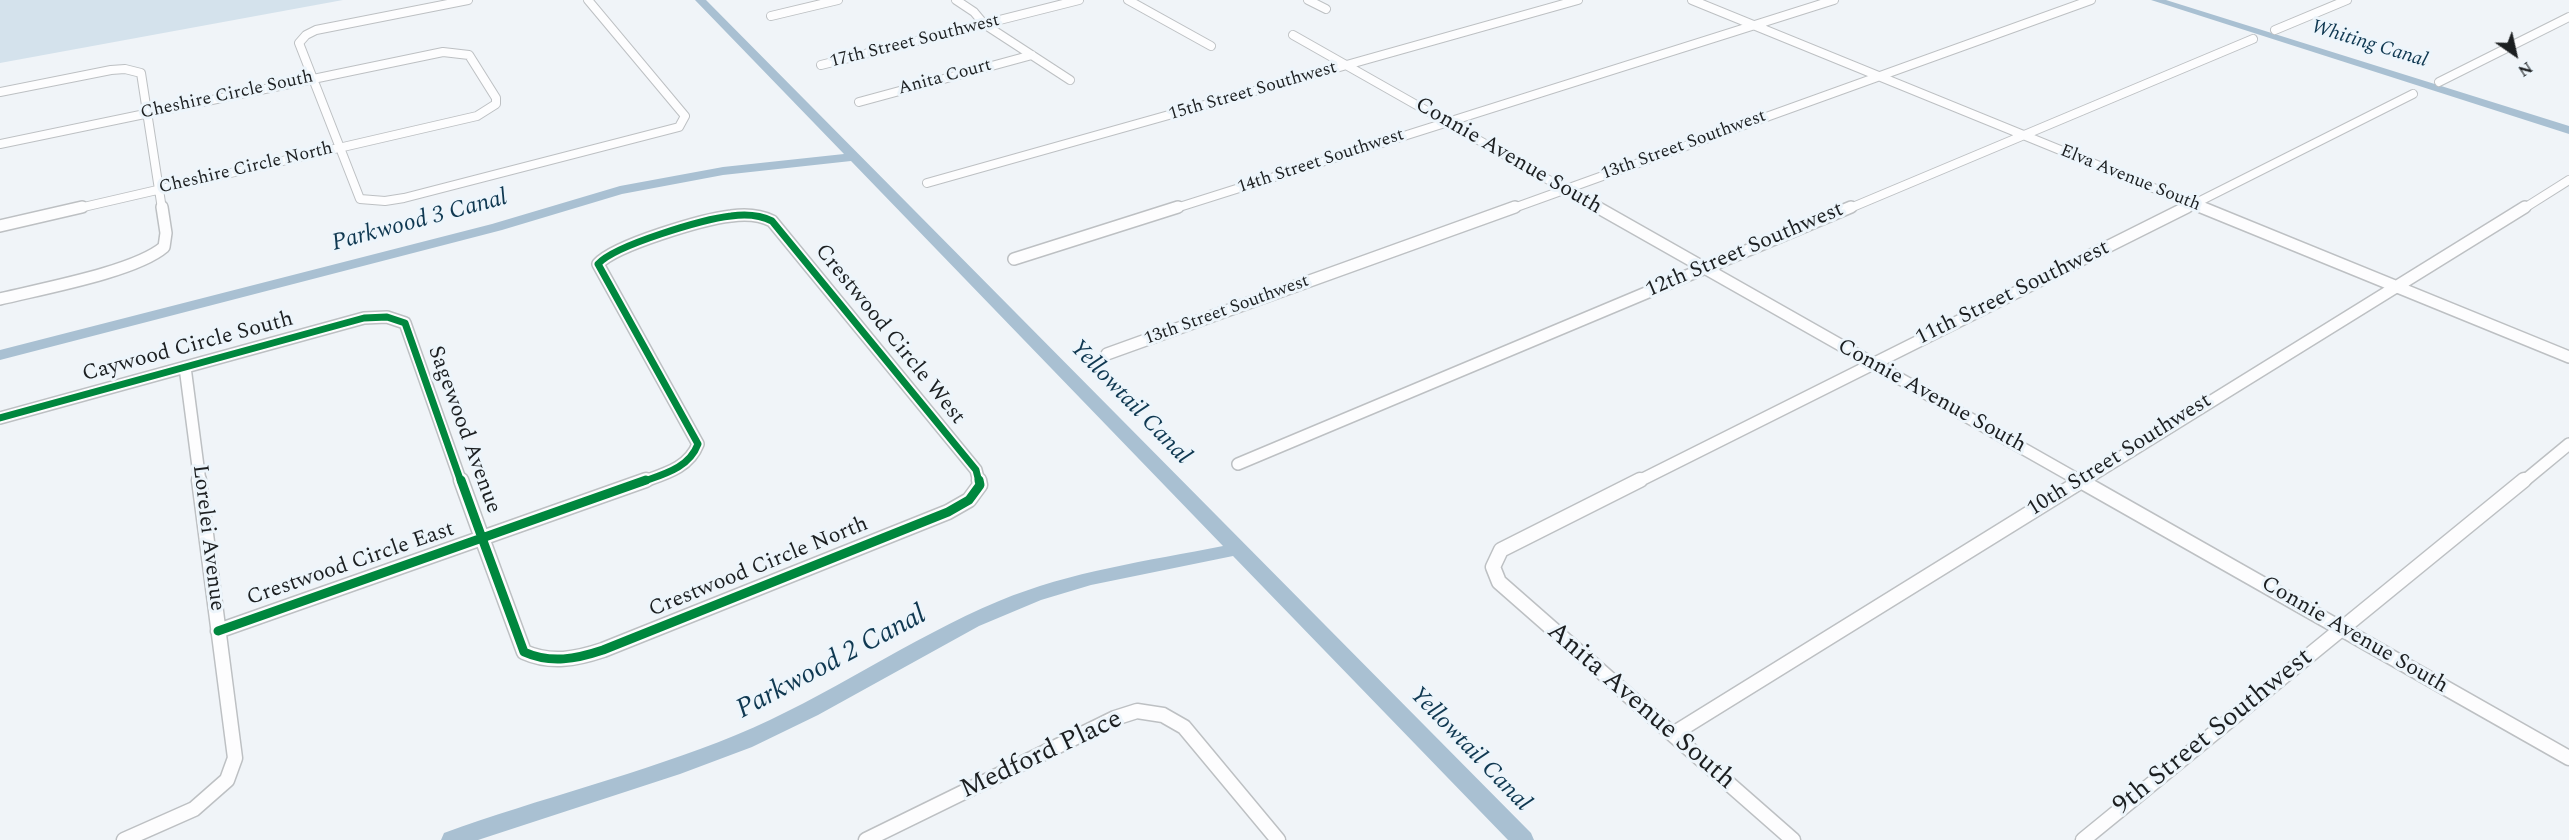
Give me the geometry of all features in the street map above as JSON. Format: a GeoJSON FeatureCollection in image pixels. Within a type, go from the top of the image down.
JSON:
{"type":"FeatureCollection","features":[{"type":"Feature","properties":{"kind":"street"},"geometry":{"type":"LineString","coordinates":[[468,0],[331,27],[306,35],[299,43],[360,199],[371,201],[404,198],[668,132],[684,122],[685,116],[588,0]]}},
{"type":"Feature","properties":{"kind":"street"},"geometry":{"type":"LineString","coordinates":[[771,16],[838,0]]}},
{"type":"Feature","properties":{"kind":"street"},"geometry":{"type":"LineString","coordinates":[[956,0],[974,12],[984,24],[1070,80]]}},
{"type":"Feature","properties":{"kind":"street","name":"17th Street Southwest"},"geometry":{"type":"LineString","coordinates":[[821,65],[1079,0]]}},
{"type":"Feature","properties":{"kind":"street"},"geometry":{"type":"LineString","coordinates":[[1128,0],[1211,46]]}},
{"type":"Feature","properties":{"kind":"street"},"geometry":{"type":"LineString","coordinates":[[1308,0],[1326,9]]}},
{"type":"Feature","properties":{"kind":"street","name":"15th Street Southwest"},"geometry":{"type":"LineString","coordinates":[[927,183],[1578,0]]}},
{"type":"Feature","properties":{"kind":"street","name":"Elva Avenue South"},"geometry":{"type":"LineString","coordinates":[[1692,0],[2569,357]]}},
{"type":"Feature","properties":{"kind":"street","name":"14th Street Southwest"},"geometry":{"type":"LineString","coordinates":[[1014,259],[1834,0]]}},
{"type":"Feature","properties":{"kind":"street","name":"13th Street Southwest"},"geometry":{"type":"LineString","coordinates":[[1107,354],[2091,0]]}},
{"type":"Feature","properties":{"kind":"street"},"geometry":{"type":"LineString","coordinates":[[2275,30],[2347,0]]}},
{"type":"Feature","properties":{"kind":"street"},"geometry":{"type":"LineString","coordinates":[[2439,82],[2569,17]]}},
{"type":"Feature","properties":{"kind":"street","name":"Connie Avenue South"},"geometry":{"type":"LineString","coordinates":[[1293,35],[2569,758]]}},
{"type":"Feature","properties":{"kind":"street","name":"12th Street Southwest"},"geometry":{"type":"LineString","coordinates":[[1238,464],[2253,39]]}},
{"type":"Feature","properties":{"kind":"street","name":"Cheshire Circle South"},"geometry":{"type":"LineString","coordinates":[[0,144],[312,78],[455,51],[469,55],[479,70],[496,98],[496,104],[491,110]]}},
{"type":"Feature","properties":{"kind":"street","name":"Anita Court"},"geometry":{"type":"LineString","coordinates":[[859,102],[1032,55]]}},
{"type":"Feature","properties":{"kind":"street"},"geometry":{"type":"LineString","coordinates":[[0,92],[124,69],[141,73],[166,233],[164,247],[155,255],[133,265],[0,298]]}},
{"type":"Feature","properties":{"kind":"street","name":"11th Street Southwest"},"geometry":{"type":"LineString","coordinates":[[1493,567],[1501,550],[1515,542],[2413,94]]}},
{"type":"Feature","properties":{"kind":"street","name":"Cheshire Circle North"},"geometry":{"type":"LineString","coordinates":[[0,226],[477,116],[491,110]]}},
{"type":"Feature","properties":{"kind":"street","name":"10th Street Southwest"},"geometry":{"type":"LineString","coordinates":[[1672,734],[2569,180]]}},
{"type":"Feature","properties":{"kind":"street","name":"Crestwood Circle East"},"geometry":{"type":"LineString","coordinates":[[218,630],[673,471],[694,455],[698,444],[598,264],[604,257],[631,243],[731,216],[762,216]]}},
{"type":"Feature","properties":{"kind":"street","name":"Crestwood Circle West"},"geometry":{"type":"LineString","coordinates":[[762,216],[772,221],[976,470],[980,485]]}},
{"type":"Feature","properties":{"kind":"street","name":"Caywood Circle South"},"geometry":{"type":"LineString","coordinates":[[0,418],[364,318],[387,317]]}},
{"type":"Feature","properties":{"kind":"street","name":"Sagewood Avenue"},"geometry":{"type":"LineString","coordinates":[[387,317],[405,323],[524,652],[540,660]]}},
{"type":"Feature","properties":{"kind":"street","name":"Lorelei Avenue"},"geometry":{"type":"LineString","coordinates":[[124,840],[194,809],[226,780],[235,758],[184,367]]}},
{"type":"Feature","properties":{"kind":"street","name":"9th Street Southwest"},"geometry":{"type":"LineString","coordinates":[[2083,840],[2569,444]]}},
{"type":"Feature","properties":{"kind":"street","name":"Crestwood Circle North"},"geometry":{"type":"LineString","coordinates":[[540,660],[578,658],[626,641],[948,512],[969,500],[980,485]]}},
{"type":"Feature","properties":{"kind":"street","name":"Anita Avenue South"},"geometry":{"type":"LineString","coordinates":[[1493,567],[1499,582],[1527,609],[1793,840]]}},
{"type":"Feature","properties":{"kind":"street","name":"Medford Place"},"geometry":{"type":"LineString","coordinates":[[866,840],[1059,744],[1115,718],[1137,711],[1163,715],[1184,727],[1278,840]]}},
{"type":"Feature","properties":{"kind":"shaded area"},"geometry":{"type":"Polygon","coordinates":[[[0,0],[343,0],[0,63],[0,0]]]}},
{"type":"Feature","properties":{"kind":"waterway","name":"Yellowtail Canal"},"geometry":{"type":"LineString","coordinates":[[700,0],[854,157]]}},
{"type":"Feature","properties":{"kind":"waterway","name":"Whiting Canal"},"geometry":{"type":"LineString","coordinates":[[2156,0],[2569,130]]}},
{"type":"Feature","properties":{"kind":"waterway","name":"Parkwood 3 Canal"},"geometry":{"type":"LineString","coordinates":[[0,355],[497,227],[620,190],[723,171],[854,157]]}},
{"type":"Feature","properties":{"kind":"waterway","name":"Yellowtail Canal"},"geometry":{"type":"LineString","coordinates":[[854,157],[1238,549]]}},
{"type":"Feature","properties":{"kind":"waterway","name":"Parkwood 2 Canal"},"geometry":{"type":"LineString","coordinates":[[452,840],[488,826],[672,768],[744,741],[811,710],[972,621],[1034,595],[1091,578],[1238,549]]}},
{"type":"Feature","properties":{"kind":"waterway","name":"Yellowtail Canal"},"geometry":{"type":"LineString","coordinates":[[1238,549],[1523,840]]}},
{"type":"Feature","properties":{"kind":"cycle path"},"geometry":{"type":"LineString","coordinates":[[0,418],[364,318],[387,317],[405,323],[478,529],[493,570],[508,611],[524,652],[553,660],[563,660],[603,650],[948,512],[969,500],[980,485],[976,470],[772,221],[762,216],[731,216],[631,243],[604,257],[598,264],[698,444],[694,455],[673,471],[218,631]]}}]}
